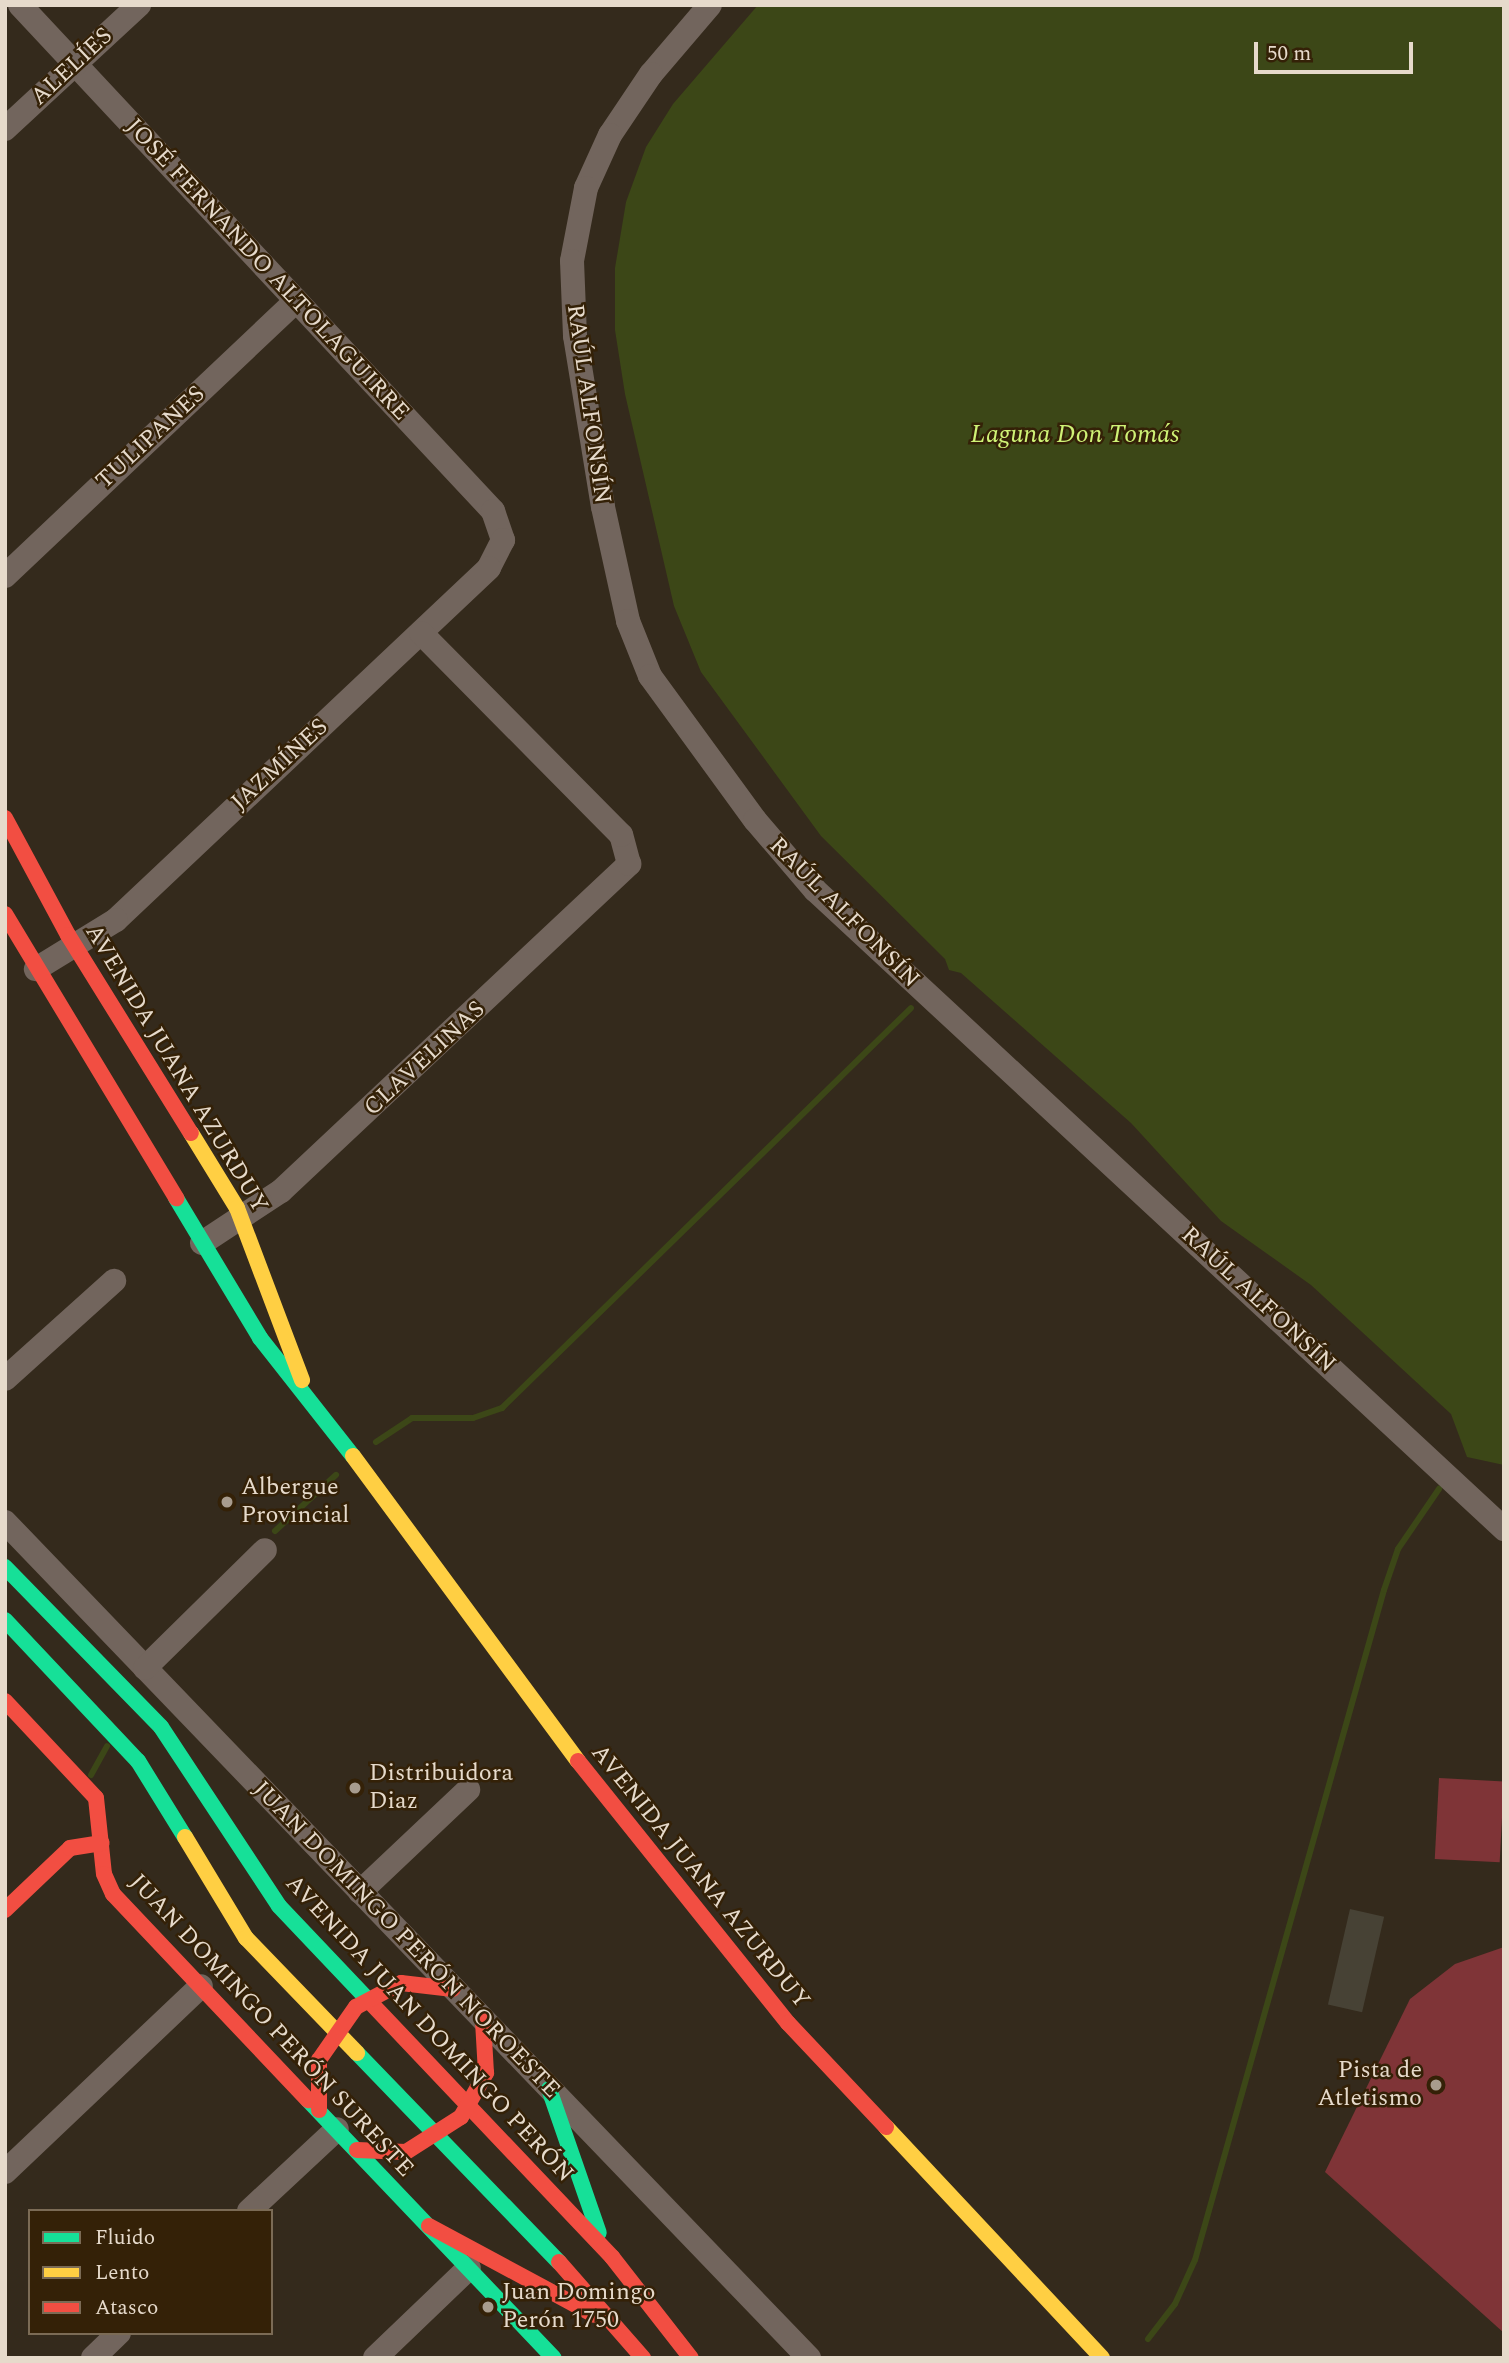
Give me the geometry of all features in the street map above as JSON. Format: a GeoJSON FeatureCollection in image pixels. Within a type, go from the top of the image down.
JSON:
{"type":"FeatureCollection","features":[{"type":"Feature","properties":{"kind":"street","name":"JOSÉ FERNANDO ALTOLAGUIRRE"},"geometry":{"type":"LineString","coordinates":[[20,5],[493,511],[503,540]]}},
{"type":"Feature","properties":{"kind":"street","name":"ALELÍES"},"geometry":{"type":"LineString","coordinates":[[5,129],[139,5]]}},
{"type":"Feature","properties":{"kind":"street","name":"RAÚL ALFONSÍN"},"geometry":{"type":"LineString","coordinates":[[710,5],[651,74],[610,135],[586,188],[572,261],[575,336],[603,507],[628,621],[650,676],[760,828],[816,890],[1504,1529]]}},
{"type":"Feature","properties":{"kind":"street","name":"TULIPANES"},"geometry":{"type":"LineString","coordinates":[[5,576],[296,301]]}},
{"type":"Feature","properties":{"kind":"street","name":"JAZMÍNES"},"geometry":{"type":"LineString","coordinates":[[36,969],[76,949],[107,928],[495,562],[503,540]]}},
{"type":"Feature","properties":{"kind":"street","name":"CLAVELINAS"},"geometry":{"type":"LineString","coordinates":[[202,1243],[243,1219],[618,880],[630,858],[621,835],[421,633]]}},
{"type":"Feature","properties":{"kind":"street","name":"AVENIDA JUANA AZURDUY"},"geometry":{"type":"LineString","coordinates":[[5,818],[76,949],[243,1219],[305,1390]]}},
{"type":"Feature","properties":{"kind":"street","name":"AVENIDA JUANA AZURDUY"},"geometry":{"type":"LineString","coordinates":[[5,914],[260,1338],[305,1390],[515,1681],[788,2023],[1102,2358]]}},
{"type":"Feature","properties":{"kind":"street"},"geometry":{"type":"LineString","coordinates":[[5,1379],[114,1281]]}},
{"type":"Feature","properties":{"kind":"street","name":"JUAN DOMINGO PERÓN NOROESTE"},"geometry":{"type":"LineString","coordinates":[[5,1522],[808,2358]]}},
{"type":"Feature","properties":{"kind":"street"},"geometry":{"type":"LineString","coordinates":[[145,1668],[265,1550]]}},
{"type":"Feature","properties":{"kind":"street","name":"AVENIDA JUAN DOMINGO PERÓN"},"geometry":{"type":"LineString","coordinates":[[5,1567],[161,1727],[273,1899],[612,2257],[691,2358]]}},
{"type":"Feature","properties":{"kind":"street"},"geometry":{"type":"LineString","coordinates":[[5,1620],[138,1761],[236,1926],[621,2329],[643,2358]]}},
{"type":"Feature","properties":{"kind":"street","name":"JUAN DOMINGO PERÓN SURESTE"},"geometry":{"type":"LineString","coordinates":[[5,1701],[94,1794],[111,1891],[554,2358]]}},
{"type":"Feature","properties":{"kind":"street"},"geometry":{"type":"LineString","coordinates":[[360,1892],[467,1790]]}},
{"type":"Feature","properties":{"kind":"street"},"geometry":{"type":"LineString","coordinates":[[5,1910],[70,1849],[102,1843]]}},
{"type":"Feature","properties":{"kind":"street"},"geometry":{"type":"LineString","coordinates":[[318,2110],[317,2067],[335,2031],[366,1998],[409,1982],[453,1989]]}},
{"type":"Feature","properties":{"kind":"street"},"geometry":{"type":"LineString","coordinates":[[5,2172],[201,1986]]}},
{"type":"Feature","properties":{"kind":"street"},"geometry":{"type":"LineString","coordinates":[[357,2150],[399,2153],[437,2136],[470,2107],[487,2065],[483,2021]]}},
{"type":"Feature","properties":{"kind":"street"},"geometry":{"type":"LineString","coordinates":[[549,2090],[563,2116],[590,2215],[612,2257]]}},
{"type":"Feature","properties":{"kind":"street"},"geometry":{"type":"LineString","coordinates":[[251,2209],[337,2129]]}},
{"type":"Feature","properties":{"kind":"street"},"geometry":{"type":"LineString","coordinates":[[429,2226],[621,2329]]}},
{"type":"Feature","properties":{"kind":"street"},"geometry":{"type":"LineString","coordinates":[[375,2358],[469,2268]]}},
{"type":"Feature","properties":{"kind":"street"},"geometry":{"type":"LineString","coordinates":[[93,2358],[117,2335]]}},
{"type":"Feature","properties":{"kind":"shaded area"},"geometry":{"type":"Polygon","coordinates":[[[1439,1778],[1504,1781],[1500,1862],[1435,1859],[1439,1778]]]}},
{"type":"Feature","properties":{"kind":"shaded area","name":"Pista de Atletismo"},"geometry":{"type":"Polygon","coordinates":[[[1504,1947],[1504,2333],[1325,2172],[1410,1999],[1455,1964],[1504,1947]]]}},
{"type":"Feature","properties":{"kind":"water","name":"Laguna Don Tomás"},"geometry":{"type":"Polygon","coordinates":[[[758,5],[1504,5],[1504,1465],[1467,1457],[1451,1414],[1311,1285],[1221,1221],[1131,1123],[961,973],[949,970],[945,959],[821,836],[701,672],[674,606],[625,394],[615,330],[615,268],[626,202],[646,147],[673,104],[758,5]]]}},
{"type":"Feature","properties":{"kind":"building"},"geometry":{"type":"Polygon","coordinates":[[[1350,1909],[1384,1917],[1362,2012],[1328,2004],[1350,1909]]]}},
{"type":"Feature","properties":{"kind":"waterway"},"geometry":{"type":"LineString","coordinates":[[376,1442],[412,1418],[473,1418],[502,1408],[911,1008]]}},
{"type":"Feature","properties":{"kind":"waterway"},"geometry":{"type":"LineString","coordinates":[[275,1531],[336,1475]]}},
{"type":"Feature","properties":{"kind":"waterway"},"geometry":{"type":"LineString","coordinates":[[1148,2339],[1175,2304],[1195,2260],[1384,1590],[1398,1549],[1439,1489]]}},
{"type":"Feature","properties":{"kind":"waterway"},"geometry":{"type":"LineString","coordinates":[[91,1775],[107,1746]]}},
{"type":"Feature","properties":{"kind":"traffic: fast"},"geometry":{"type":"LineString","coordinates":[[176,1198],[260,1338],[353,1456]]}},
{"type":"Feature","properties":{"kind":"traffic: fast"},"geometry":{"type":"LineString","coordinates":[[5,1567],[161,1727],[279,1906],[370,2002]]}},
{"type":"Feature","properties":{"kind":"traffic: fast"},"geometry":{"type":"LineString","coordinates":[[5,1620],[138,1761],[185,1837]]}},
{"type":"Feature","properties":{"kind":"traffic: fast"},"geometry":{"type":"LineString","coordinates":[[357,2053],[559,2262]]}},
{"type":"Feature","properties":{"kind":"traffic: fast"},"geometry":{"type":"LineString","coordinates":[[549,2089],[599,2233]]}},
{"type":"Feature","properties":{"kind":"traffic: fast"},"geometry":{"type":"LineString","coordinates":[[308,2100],[554,2358]]}},
{"type":"Feature","properties":{"kind":"traffic: slow"},"geometry":{"type":"LineString","coordinates":[[191,1133],[237,1208],[302,1380]]}},
{"type":"Feature","properties":{"kind":"traffic: slow"},"geometry":{"type":"LineString","coordinates":[[353,1456],[578,1761]]}},
{"type":"Feature","properties":{"kind":"traffic: slow"},"geometry":{"type":"LineString","coordinates":[[185,1837],[246,1938],[357,2053]]}},
{"type":"Feature","properties":{"kind":"traffic: slow"},"geometry":{"type":"LineString","coordinates":[[886,2127],[1102,2358]]}},
{"type":"Feature","properties":{"kind":"traffic: jam"},"geometry":{"type":"LineString","coordinates":[[5,818],[68,935],[191,1133]]}},
{"type":"Feature","properties":{"kind":"traffic: jam"},"geometry":{"type":"LineString","coordinates":[[5,914],[176,1198]]}},
{"type":"Feature","properties":{"kind":"traffic: jam"},"geometry":{"type":"LineString","coordinates":[[5,1701],[96,1798],[104,1874],[113,1894],[308,2100]]}},
{"type":"Feature","properties":{"kind":"traffic: jam"},"geometry":{"type":"LineString","coordinates":[[578,1761],[788,2023],[886,2127]]}},
{"type":"Feature","properties":{"kind":"traffic: jam"},"geometry":{"type":"LineString","coordinates":[[5,1910],[70,1848],[102,1843]]}},
{"type":"Feature","properties":{"kind":"traffic: jam"},"geometry":{"type":"LineString","coordinates":[[319,2110],[319,2060],[356,2007],[401,1983],[453,1989]]}},
{"type":"Feature","properties":{"kind":"traffic: jam"},"geometry":{"type":"LineString","coordinates":[[370,2002],[612,2257],[691,2358]]}},
{"type":"Feature","properties":{"kind":"traffic: jam"},"geometry":{"type":"LineString","coordinates":[[357,2150],[406,2152],[461,2117],[486,2073],[483,2021]]}},
{"type":"Feature","properties":{"kind":"traffic: jam"},"geometry":{"type":"LineString","coordinates":[[429,2226],[594,2315]]}},
{"type":"Feature","properties":{"kind":"traffic: jam"},"geometry":{"type":"LineString","coordinates":[[559,2262],[643,2358]]}},
{"type":"Feature","properties":{"kind":"place","name":"Albergue Provincial"},"geometry":{"type":"Point","coordinates":[227,1502]}},
{"type":"Feature","properties":{"kind":"place","name":"Distribuidora Diaz"},"geometry":{"type":"Point","coordinates":[355,1788]}},
{"type":"Feature","properties":{"kind":"place","name":"Pista de Atletismo"},"geometry":{"type":"Point","coordinates":[1436,2085]}},
{"type":"Feature","properties":{"kind":"place","name":"Juan Domingo Perón 1750"},"geometry":{"type":"Point","coordinates":[488,2307]}}]}
